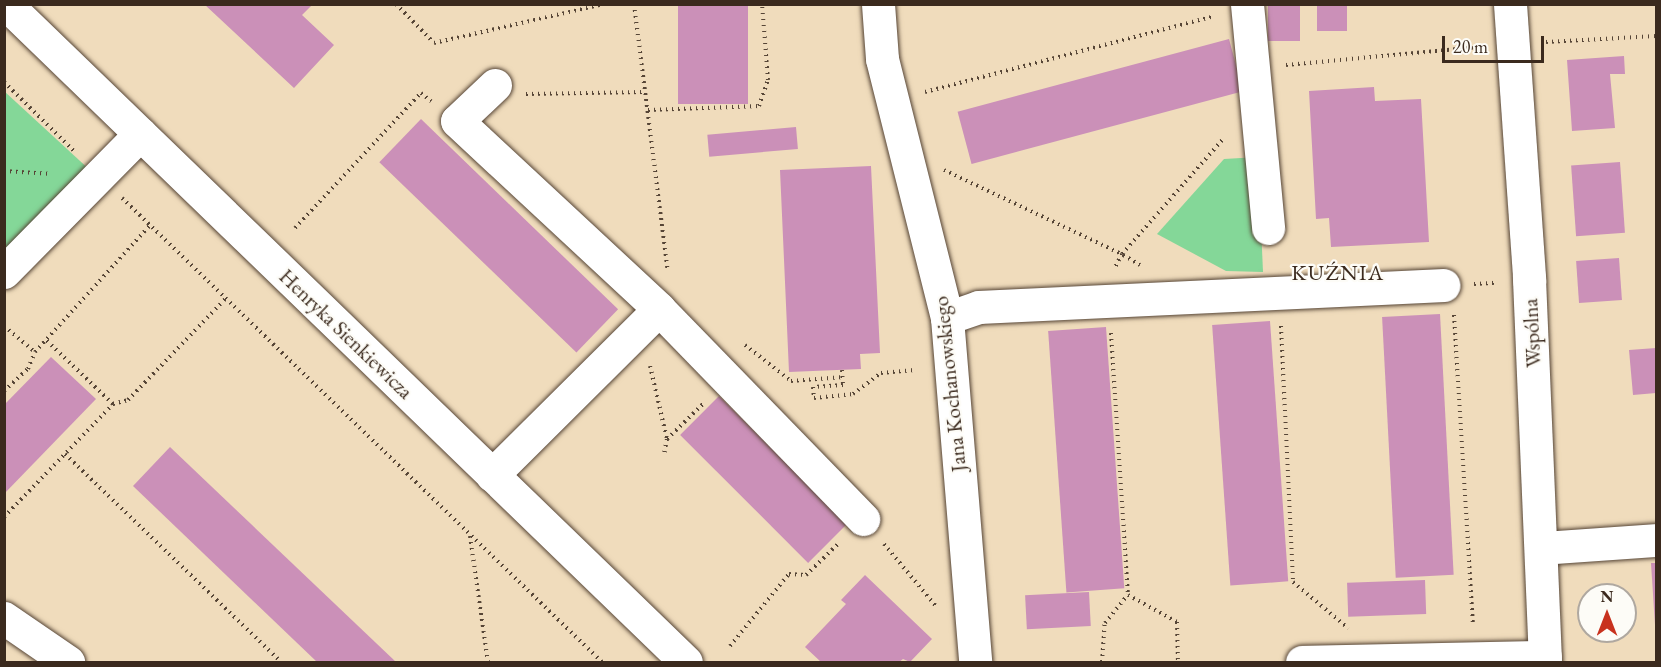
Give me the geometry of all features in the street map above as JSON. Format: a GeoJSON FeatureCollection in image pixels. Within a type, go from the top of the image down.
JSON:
{"type":"FeatureCollection","features":[{"type":"Feature","properties":{"kind":"street","name":"Jana Kochanowskiego"},"geometry":{"type":"LineString","coordinates":[[878,4],[882,59],[947,318],[975,663]]}},
{"type":"Feature","properties":{"kind":"street","name":"Wspólna"},"geometry":{"type":"LineString","coordinates":[[1510,4],[1529,279],[1545,660]]}},
{"type":"Feature","properties":{"kind":"street"},"geometry":{"type":"LineString","coordinates":[[1247,6],[1251,69],[1268,228]]}},
{"type":"Feature","properties":{"kind":"street","name":"Henryka Sienkiewicza"},"geometry":{"type":"LineString","coordinates":[[19,9],[140,134],[686,663]]}},
{"type":"Feature","properties":{"kind":"street"},"geometry":{"type":"LineString","coordinates":[[495,86],[457,121],[659,309],[863,519]]}},
{"type":"Feature","properties":{"kind":"street"},"geometry":{"type":"LineString","coordinates":[[4,272],[100,178],[140,134]]}},
{"type":"Feature","properties":{"kind":"street"},"geometry":{"type":"LineString","coordinates":[[947,318],[979,307],[1436,285]]}},
{"type":"Feature","properties":{"kind":"street"},"geometry":{"type":"LineString","coordinates":[[492,475],[659,309]]}},
{"type":"Feature","properties":{"kind":"street"},"geometry":{"type":"LineString","coordinates":[[1542,548],[1656,540]]}},
{"type":"Feature","properties":{"kind":"street"},"geometry":{"type":"LineString","coordinates":[[10,632],[68,663]]}},
{"type":"Feature","properties":{"kind":"street"},"geometry":{"type":"LineString","coordinates":[[1302,663],[1475,657],[1545,660]]}},
{"type":"Feature","properties":{"kind":"path"},"geometry":{"type":"LineString","coordinates":[[396,4],[434,43],[604,4]]}},
{"type":"Feature","properties":{"kind":"path"},"geometry":{"type":"LineString","coordinates":[[634,4],[670,288],[659,309]]}},
{"type":"Feature","properties":{"kind":"path"},"geometry":{"type":"LineString","coordinates":[[648,110],[759,106],[768,80],[762,4]]}},
{"type":"Feature","properties":{"kind":"path"},"geometry":{"type":"LineString","coordinates":[[892,100],[1247,6]]}},
{"type":"Feature","properties":{"kind":"path"},"geometry":{"type":"LineString","coordinates":[[1251,69],[1514,44],[1656,36]]}},
{"type":"Feature","properties":{"kind":"path"},"geometry":{"type":"LineString","coordinates":[[4,93],[6,83]]}},
{"type":"Feature","properties":{"kind":"path"},"geometry":{"type":"LineString","coordinates":[[6,83],[100,178],[602,663]]}},
{"type":"Feature","properties":{"kind":"path"},"geometry":{"type":"LineString","coordinates":[[495,86],[520,94],[645,92]]}},
{"type":"Feature","properties":{"kind":"path"},"geometry":{"type":"LineString","coordinates":[[295,228],[421,93],[457,121]]}},
{"type":"Feature","properties":{"kind":"path"},"geometry":{"type":"LineString","coordinates":[[1122,254],[1255,104]]}},
{"type":"Feature","properties":{"kind":"path"},"geometry":{"type":"LineString","coordinates":[[905,151],[1122,254],[1187,297]]}},
{"type":"Feature","properties":{"kind":"path"},"geometry":{"type":"LineString","coordinates":[[4,391],[28,369],[35,352],[150,225]]}},
{"type":"Feature","properties":{"kind":"path"},"geometry":{"type":"LineString","coordinates":[[1436,285],[1529,279]]}},
{"type":"Feature","properties":{"kind":"path"},"geometry":{"type":"LineString","coordinates":[[1436,285],[1453,302],[1475,657]]}},
{"type":"Feature","properties":{"kind":"path"},"geometry":{"type":"LineString","coordinates":[[1279,292],[1293,582],[1348,626],[1349,662]]}},
{"type":"Feature","properties":{"kind":"path"},"geometry":{"type":"LineString","coordinates":[[4,517],[113,404],[128,400],[226,298]]}},
{"type":"Feature","properties":{"kind":"path"},"geometry":{"type":"LineString","coordinates":[[1102,663],[1105,623],[1128,595],[1109,301]]}},
{"type":"Feature","properties":{"kind":"path"},"geometry":{"type":"LineString","coordinates":[[4,326],[35,352]]}},
{"type":"Feature","properties":{"kind":"path"},"geometry":{"type":"LineString","coordinates":[[46,340],[113,404]]}},
{"type":"Feature","properties":{"kind":"path"},"geometry":{"type":"LineString","coordinates":[[738,340],[791,381],[843,377]]}},
{"type":"Feature","properties":{"kind":"path"},"geometry":{"type":"LineString","coordinates":[[650,364],[666,440],[664,454]]}},
{"type":"Feature","properties":{"kind":"path"},"geometry":{"type":"LineString","coordinates":[[842,370],[843,385],[813,387],[814,398],[853,394],[881,373],[951,367]]}},
{"type":"Feature","properties":{"kind":"path"},"geometry":{"type":"LineString","coordinates":[[666,440],[727,381]]}},
{"type":"Feature","properties":{"kind":"path"},"geometry":{"type":"LineString","coordinates":[[65,454],[281,663]]}},
{"type":"Feature","properties":{"kind":"path"},"geometry":{"type":"LineString","coordinates":[[730,646],[789,574],[806,575],[863,519],[937,608]]}},
{"type":"Feature","properties":{"kind":"path"},"geometry":{"type":"LineString","coordinates":[[470,534],[488,663]]}},
{"type":"Feature","properties":{"kind":"path"},"geometry":{"type":"LineString","coordinates":[[1128,595],[1177,622],[1178,663]]}},
{"type":"Feature","properties":{"kind":"green space"},"geometry":{"type":"Polygon","coordinates":[[[4,91],[92,172],[4,261],[4,91]]]}},
{"type":"Feature","properties":{"kind":"green space"},"geometry":{"type":"Polygon","coordinates":[[[1258,157],[1263,272],[1226,271],[1157,234],[1224,159],[1258,157]]]}},
{"type":"Feature","properties":{"kind":"building"},"geometry":{"type":"Polygon","coordinates":[[[204,4],[313,4],[302,15],[334,45],[294,88],[204,4]]]}},
{"type":"Feature","properties":{"kind":"building"},"geometry":{"type":"Polygon","coordinates":[[[678,4],[748,4],[748,104],[678,104],[678,4]]]}},
{"type":"Feature","properties":{"kind":"building"},"geometry":{"type":"Polygon","coordinates":[[[1268,4],[1300,4],[1300,41],[1268,41],[1268,4]]]}},
{"type":"Feature","properties":{"kind":"building"},"geometry":{"type":"Polygon","coordinates":[[[1317,4],[1347,4],[1347,31],[1317,31],[1317,4]]]}},
{"type":"Feature","properties":{"kind":"building"},"geometry":{"type":"Polygon","coordinates":[[[1229,39],[1243,91],[972,164],[958,112],[1229,39]]]}},
{"type":"Feature","properties":{"kind":"building"},"geometry":{"type":"Polygon","coordinates":[[[1624,56],[1625,74],[1610,74],[1615,128],[1572,131],[1567,60],[1624,56]]]}},
{"type":"Feature","properties":{"kind":"building"},"geometry":{"type":"Polygon","coordinates":[[[1374,87],[1375,101],[1421,99],[1429,242],[1331,247],[1329,218],[1316,219],[1309,91],[1374,87]]]}},
{"type":"Feature","properties":{"kind":"building"},"geometry":{"type":"Polygon","coordinates":[[[421,119],[618,309],[576,352],[379,162],[421,119]]]}},
{"type":"Feature","properties":{"kind":"building"},"geometry":{"type":"Polygon","coordinates":[[[796,127],[798,149],[709,157],[707,135],[796,127]]]}},
{"type":"Feature","properties":{"kind":"building"},"geometry":{"type":"Polygon","coordinates":[[[1620,162],[1625,233],[1576,236],[1571,165],[1620,162]]]}},
{"type":"Feature","properties":{"kind":"building"},"geometry":{"type":"Polygon","coordinates":[[[871,166],[880,353],[860,354],[861,369],[789,372],[780,170],[871,166]]]}},
{"type":"Feature","properties":{"kind":"building"},"geometry":{"type":"Polygon","coordinates":[[[1619,258],[1622,300],[1579,303],[1576,261],[1619,258]]]}},
{"type":"Feature","properties":{"kind":"building"},"geometry":{"type":"Polygon","coordinates":[[[1440,314],[1454,575],[1396,578],[1382,317],[1440,314]]]}},
{"type":"Feature","properties":{"kind":"building"},"geometry":{"type":"Polygon","coordinates":[[[1270,321],[1288,581],[1230,585],[1212,325],[1270,321]]]}},
{"type":"Feature","properties":{"kind":"building"},"geometry":{"type":"Polygon","coordinates":[[[1106,327],[1124,588],[1066,592],[1048,331],[1106,327]]]}},
{"type":"Feature","properties":{"kind":"building"},"geometry":{"type":"Polygon","coordinates":[[[1656,348],[1656,393],[1633,395],[1629,350],[1656,348]]]}},
{"type":"Feature","properties":{"kind":"building"},"geometry":{"type":"Polygon","coordinates":[[[51,357],[96,399],[4,494],[4,405],[51,357]]]}},
{"type":"Feature","properties":{"kind":"building"},"geometry":{"type":"Polygon","coordinates":[[[719,396],[847,524],[808,563],[680,435],[719,396]]]}},
{"type":"Feature","properties":{"kind":"building"},"geometry":{"type":"Polygon","coordinates":[[[170,447],[396,662],[317,662],[133,486],[170,447]]]}},
{"type":"Feature","properties":{"kind":"building"},"geometry":{"type":"Polygon","coordinates":[[[1651,563],[1656,563],[1656,625],[1655,625],[1651,563]]]}},
{"type":"Feature","properties":{"kind":"building"},"geometry":{"type":"Polygon","coordinates":[[[865,575],[932,639],[910,662],[903,659],[899,662],[821,662],[805,647],[846,604],[841,600],[865,575]]]}},
{"type":"Feature","properties":{"kind":"building"},"geometry":{"type":"Polygon","coordinates":[[[1425,580],[1426,614],[1348,617],[1347,583],[1425,580]]]}},
{"type":"Feature","properties":{"kind":"building"},"geometry":{"type":"Polygon","coordinates":[[[1089,592],[1091,626],[1027,629],[1025,595],[1089,592]]]}},
{"type":"Feature","properties":{"kind":"district","name":"KUŹNIA"},"geometry":{"type":"Point","coordinates":[1338,273]}}]}
